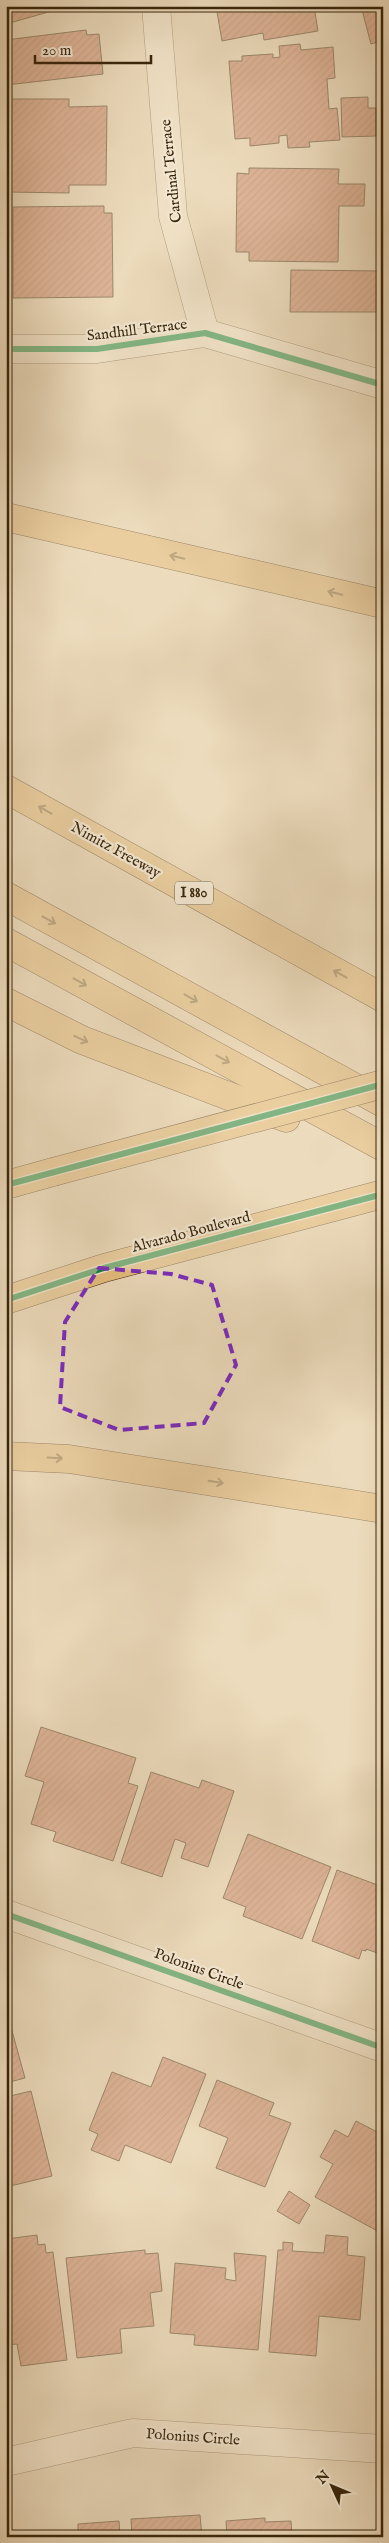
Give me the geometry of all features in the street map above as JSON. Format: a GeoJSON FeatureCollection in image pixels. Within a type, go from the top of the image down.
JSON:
{"type":"FeatureCollection","features":[{"type":"Feature","properties":{"kind":"main road"},"geometry":{"type":"LineString","coordinates":[[6,517],[383,604]]}},
{"type":"Feature","properties":{"kind":"main road","name":"Nimitz Freeway"},"geometry":{"type":"LineString","coordinates":[[6,789],[383,998]]}},
{"type":"Feature","properties":{"kind":"main road"},"geometry":{"type":"LineString","coordinates":[[6,896],[383,1104]]}},
{"type":"Feature","properties":{"kind":"main road"},"geometry":{"type":"LineString","coordinates":[[6,942],[383,1147]]}},
{"type":"Feature","properties":{"kind":"main road"},"geometry":{"type":"LineString","coordinates":[[6,1002],[82,1040],[383,1154]]}},
{"type":"Feature","properties":{"kind":"main road"},"geometry":{"type":"LineString","coordinates":[[6,1185],[383,1084]]}},
{"type":"Feature","properties":{"kind":"main road","name":"Alvarado Boulevard"},"geometry":{"type":"LineString","coordinates":[[6,1300],[104,1268],[383,1194]]}},
{"type":"Feature","properties":{"kind":"main road"},"geometry":{"type":"LineString","coordinates":[[6,1456],[69,1459],[383,1509]]}},
{"type":"Feature","properties":{"kind":"street","name":"Cardinal Terrace"},"geometry":{"type":"LineString","coordinates":[[156,6],[173,216],[205,333]]}},
{"type":"Feature","properties":{"kind":"street","name":"Sandhill Terrace"},"geometry":{"type":"LineString","coordinates":[[6,349],[97,350],[205,333],[383,385]]}},
{"type":"Feature","properties":{"kind":"street","name":"Polonius Circle"},"geometry":{"type":"LineString","coordinates":[[6,1914],[383,2048]]}},
{"type":"Feature","properties":{"kind":"street","name":"Polonius Circle"},"geometry":{"type":"LineString","coordinates":[[6,2462],[133,2433],[383,2449]]}},
{"type":"Feature","properties":{"kind":"highlighted area"},"geometry":{"type":"Polygon","coordinates":[[[99,1268],[171,1274],[212,1285],[236,1365],[204,1423],[119,1430],[60,1407],[65,1322],[99,1268]]]}},
{"type":"Feature","properties":{"kind":"building"},"geometry":{"type":"Polygon","coordinates":[[[6,6],[54,6],[51,7],[52,11],[6,24],[6,6]]]}},
{"type":"Feature","properties":{"kind":"building"},"geometry":{"type":"Polygon","coordinates":[[[216,6],[314,6],[318,31],[264,40],[263,33],[222,41],[216,6]]]}},
{"type":"Feature","properties":{"kind":"building"},"geometry":{"type":"Polygon","coordinates":[[[361,6],[383,6],[383,40],[371,44],[361,6]]]}},
{"type":"Feature","properties":{"kind":"building"},"geometry":{"type":"Polygon","coordinates":[[[86,30],[87,35],[99,34],[103,74],[6,85],[6,40],[86,30]]]}},
{"type":"Feature","properties":{"kind":"building"},"geometry":{"type":"Polygon","coordinates":[[[300,44],[301,50],[333,47],[335,78],[327,79],[329,109],[337,108],[340,140],[309,142],[310,147],[288,148],[287,135],[279,136],[279,143],[250,146],[250,138],[235,139],[229,61],[242,61],[242,56],[273,54],[273,58],[280,57],[279,46],[300,44]]]}},
{"type":"Feature","properties":{"kind":"building"},"geometry":{"type":"Polygon","coordinates":[[[368,97],[368,108],[376,108],[376,136],[342,137],[341,98],[368,97]]]}},
{"type":"Feature","properties":{"kind":"building"},"geometry":{"type":"Polygon","coordinates":[[[9,99],[69,99],[69,107],[107,106],[106,185],[69,185],[69,193],[9,192],[9,99]]]}},
{"type":"Feature","properties":{"kind":"building"},"geometry":{"type":"Polygon","coordinates":[[[249,168],[339,169],[338,184],[365,184],[364,206],[339,206],[338,262],[249,261],[249,252],[236,252],[237,173],[249,174],[249,168]]]}},
{"type":"Feature","properties":{"kind":"building"},"geometry":{"type":"Polygon","coordinates":[[[104,206],[104,213],[112,213],[113,297],[13,298],[13,207],[104,206]]]}},
{"type":"Feature","properties":{"kind":"building"},"geometry":{"type":"Polygon","coordinates":[[[291,270],[383,271],[383,312],[290,312],[291,270]]]}},
{"type":"Feature","properties":{"kind":"building"},"geometry":{"type":"Polygon","coordinates":[[[41,1727],[136,1758],[128,1783],[138,1786],[113,1861],[53,1841],[56,1832],[31,1824],[44,1782],[25,1776],[41,1727]]]}},
{"type":"Feature","properties":{"kind":"building"},"geometry":{"type":"Polygon","coordinates":[[[151,1772],[199,1788],[202,1780],[234,1791],[208,1867],[181,1858],[186,1843],[175,1839],[162,1877],[121,1863],[151,1772]]]}},
{"type":"Feature","properties":{"kind":"building"},"geometry":{"type":"Polygon","coordinates":[[[248,1834],[331,1867],[302,1939],[243,1916],[246,1907],[223,1898],[248,1834]]]}},
{"type":"Feature","properties":{"kind":"building"},"geometry":{"type":"Polygon","coordinates":[[[337,1870],[383,1887],[383,1955],[366,1949],[366,1951],[362,1950],[359,1959],[312,1941],[337,1870]]]}},
{"type":"Feature","properties":{"kind":"building"},"geometry":{"type":"Polygon","coordinates":[[[6,2009],[25,2078],[6,2083],[6,2009]]]}},
{"type":"Feature","properties":{"kind":"building"},"geometry":{"type":"Polygon","coordinates":[[[163,2057],[206,2074],[171,2163],[125,2145],[119,2161],[91,2150],[98,2134],[89,2130],[112,2072],[151,2087],[163,2057]]]}},
{"type":"Feature","properties":{"kind":"building"},"geometry":{"type":"Polygon","coordinates":[[[217,2080],[274,2103],[269,2115],[291,2123],[265,2187],[216,2168],[228,2138],[199,2126],[217,2080]]]}},
{"type":"Feature","properties":{"kind":"building"},"geometry":{"type":"Polygon","coordinates":[[[31,2091],[52,2176],[6,2187],[6,2097],[31,2091]]]}},
{"type":"Feature","properties":{"kind":"building"},"geometry":{"type":"Polygon","coordinates":[[[356,2121],[383,2135],[383,2234],[315,2197],[333,2164],[320,2157],[335,2130],[348,2137],[356,2121]]]}},
{"type":"Feature","properties":{"kind":"building"},"geometry":{"type":"Polygon","coordinates":[[[289,2191],[310,2205],[299,2224],[277,2211],[289,2191]]]}},
{"type":"Feature","properties":{"kind":"building"},"geometry":{"type":"Polygon","coordinates":[[[37,2235],[38,2245],[45,2244],[46,2253],[53,2252],[67,2360],[21,2366],[17,2344],[6,2345],[6,2239],[37,2235]]]}},
{"type":"Feature","properties":{"kind":"building"},"geometry":{"type":"Polygon","coordinates":[[[326,2235],[348,2237],[347,2255],[365,2257],[360,2320],[319,2316],[316,2356],[269,2352],[278,2250],[283,2250],[283,2242],[293,2243],[292,2251],[324,2253],[326,2235]]]}},
{"type":"Feature","properties":{"kind":"building"},"geometry":{"type":"Polygon","coordinates":[[[145,2250],[145,2254],[158,2253],[162,2291],[150,2293],[154,2326],[120,2329],[122,2353],[77,2358],[66,2258],[145,2250]]]}},
{"type":"Feature","properties":{"kind":"building"},"geometry":{"type":"Polygon","coordinates":[[[234,2253],[266,2256],[258,2350],[194,2345],[195,2335],[170,2333],[175,2263],[226,2268],[225,2279],[236,2281],[234,2253]]]}},
{"type":"Feature","properties":{"kind":"building"},"geometry":{"type":"Polygon","coordinates":[[[200,2515],[202,2537],[132,2537],[131,2519],[200,2515]]]}},
{"type":"Feature","properties":{"kind":"building"},"geometry":{"type":"Polygon","coordinates":[[[265,2518],[265,2522],[291,2521],[292,2537],[227,2537],[226,2521],[265,2518]]]}},
{"type":"Feature","properties":{"kind":"building"},"geometry":{"type":"Polygon","coordinates":[[[119,2521],[120,2537],[78,2537],[78,2524],[119,2521]]]}},
{"type":"Feature","properties":{"kind":"cycle path"},"geometry":{"type":"LineString","coordinates":[[6,349],[97,349],[205,333],[383,385]]}},
{"type":"Feature","properties":{"kind":"cycle path"},"geometry":{"type":"LineString","coordinates":[[6,1185],[383,1084]]}},
{"type":"Feature","properties":{"kind":"cycle path"},"geometry":{"type":"LineString","coordinates":[[6,1300],[104,1268],[383,1194]]}},
{"type":"Feature","properties":{"kind":"cycle path"},"geometry":{"type":"LineString","coordinates":[[6,1914],[383,2048]]}}]}
